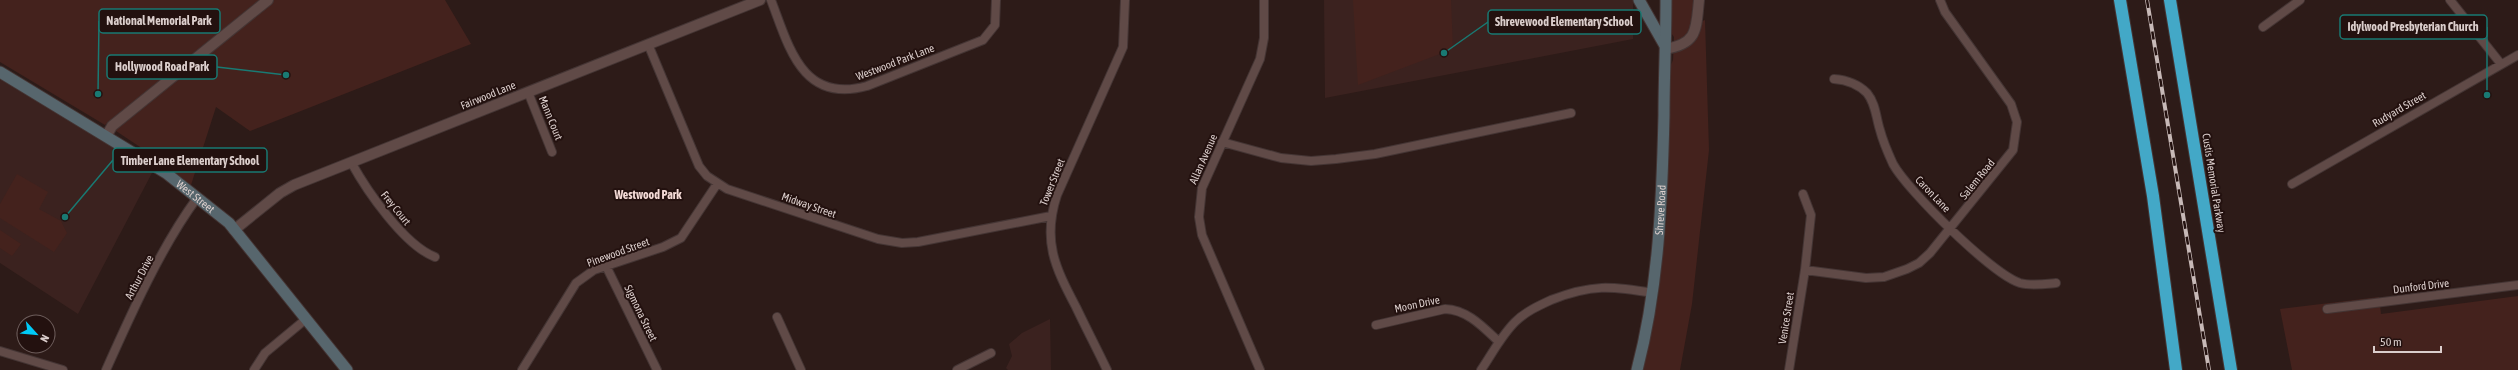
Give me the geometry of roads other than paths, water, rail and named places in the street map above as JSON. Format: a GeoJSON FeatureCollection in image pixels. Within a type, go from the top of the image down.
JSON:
{"type":"FeatureCollection","features":[{"type":"Feature","properties":{"kind":"highway"},"geometry":{"type":"LineString","coordinates":[[2120,0],[2153,196],[2176,370]]}},
{"type":"Feature","properties":{"kind":"highway","name":"Custis Memorial Parkway"},"geometry":{"type":"LineString","coordinates":[[2170,0],[2231,370]]}},
{"type":"Feature","properties":{"kind":"main road","name":"Shreve Road"},"geometry":{"type":"LineString","coordinates":[[1639,0],[1658,31],[1665,48]]}},
{"type":"Feature","properties":{"kind":"main road","name":"Shreve Road"},"geometry":{"type":"LineString","coordinates":[[1637,370],[1653,293],[1663,167],[1666,0]]}},
{"type":"Feature","properties":{"kind":"main road"},"geometry":{"type":"LineString","coordinates":[[1646,12],[1657,17],[1666,12]]}},
{"type":"Feature","properties":{"kind":"main road","name":"West Street"},"geometry":{"type":"LineString","coordinates":[[0,72],[107,135],[166,173],[229,223],[347,370]]}},
{"type":"Feature","properties":{"kind":"street"},"geometry":{"type":"LineString","coordinates":[[107,135],[112,126],[268,0]]}},
{"type":"Feature","properties":{"kind":"street","name":"Fairwood Lane"},"geometry":{"type":"LineString","coordinates":[[234,230],[274,197],[294,185],[760,0]]}},
{"type":"Feature","properties":{"kind":"street","name":"Westwood Park Lane"},"geometry":{"type":"LineString","coordinates":[[771,0],[798,66],[816,82],[829,88],[848,90],[867,86],[983,40],[995,25],[996,0]]}},
{"type":"Feature","properties":{"kind":"street","name":"Tower Street"},"geometry":{"type":"LineString","coordinates":[[1107,370],[1056,270],[1050,244],[1051,216],[1057,195],[1123,47],[1125,0]]}},
{"type":"Feature","properties":{"kind":"street","name":"Allan Avenue"},"geometry":{"type":"LineString","coordinates":[[1260,370],[1200,230],[1200,195],[1222,142],[1260,59],[1264,38],[1264,0]]}},
{"type":"Feature","properties":{"kind":"street"},"geometry":{"type":"LineString","coordinates":[[1665,48],[1681,46],[1691,39],[1696,25],[1699,0]]}},
{"type":"Feature","properties":{"kind":"street","name":"Salem Road"},"geometry":{"type":"LineString","coordinates":[[1805,270],[1866,278],[1896,274],[1919,263],[1930,253],[1951,228],[2013,150],[2017,132],[2017,122],[2011,104],[1945,12],[1940,0]]}},
{"type":"Feature","properties":{"kind":"street"},"geometry":{"type":"LineString","coordinates":[[2263,27],[2300,0]]}},
{"type":"Feature","properties":{"kind":"street"},"geometry":{"type":"LineString","coordinates":[[2450,0],[2501,64]]}},
{"type":"Feature","properties":{"kind":"street","name":"Midway Street"},"geometry":{"type":"LineString","coordinates":[[648,44],[691,152],[699,166],[717,184],[860,233],[902,243],[918,242],[1051,216]]}},
{"type":"Feature","properties":{"kind":"street","name":"Rudyard Street"},"geometry":{"type":"LineString","coordinates":[[2292,184],[2518,55]]}},
{"type":"Feature","properties":{"kind":"street","name":"Caron Lane"},"geometry":{"type":"LineString","coordinates":[[1834,79],[1853,83],[1867,94],[1872,103],[1885,147],[1894,164],[1916,194],[1951,228],[2013,280],[2030,284],[2056,283]]}},
{"type":"Feature","properties":{"kind":"street","name":"Mann Court"},"geometry":{"type":"LineString","coordinates":[[528,92],[552,152]]}},
{"type":"Feature","properties":{"kind":"street"},"geometry":{"type":"LineString","coordinates":[[1222,142],[1281,158],[1311,161],[1336,159],[1375,154],[1571,113]]}},
{"type":"Feature","properties":{"kind":"street","name":"Frey Court"},"geometry":{"type":"LineString","coordinates":[[351,162],[361,181],[409,241],[435,257]]}},
{"type":"Feature","properties":{"kind":"street","name":"Pinewood Street"},"geometry":{"type":"LineString","coordinates":[[522,370],[571,288],[586,275],[606,266],[663,247],[681,238],[717,184]]}},
{"type":"Feature","properties":{"kind":"street","name":"Venice Street"},"geometry":{"type":"LineString","coordinates":[[1788,370],[1805,270],[1811,215],[1803,194]]}},
{"type":"Feature","properties":{"kind":"street","name":"Arthur Drive"},"geometry":{"type":"LineString","coordinates":[[106,370],[140,299],[183,217],[197,198]]}},
{"type":"Feature","properties":{"kind":"street","name":"Sigmona Street"},"geometry":{"type":"LineString","coordinates":[[606,266],[657,370]]}},
{"type":"Feature","properties":{"kind":"street","name":"Dunford Drive"},"geometry":{"type":"LineString","coordinates":[[2327,309],[2518,285]]}},
{"type":"Feature","properties":{"kind":"street"},"geometry":{"type":"LineString","coordinates":[[1481,370],[1499,342],[1526,313],[1537,306],[1578,290],[1606,287],[1653,293]]}},
{"type":"Feature","properties":{"kind":"street","name":"Moon Drive"},"geometry":{"type":"LineString","coordinates":[[1376,325],[1445,309],[1453,309],[1471,317],[1499,342]]}},
{"type":"Feature","properties":{"kind":"street"},"geometry":{"type":"LineString","coordinates":[[777,317],[801,370]]}},
{"type":"Feature","properties":{"kind":"street"},"geometry":{"type":"LineString","coordinates":[[254,370],[265,353],[306,319]]}},
{"type":"Feature","properties":{"kind":"street"},"geometry":{"type":"LineString","coordinates":[[0,351],[63,370]]}},
{"type":"Feature","properties":{"kind":"street"},"geometry":{"type":"LineString","coordinates":[[957,370],[991,353]]}},
{"type":"Feature","properties":{"kind":"railway"},"geometry":{"type":"LineString","coordinates":[[2147,0],[2209,370]]}},
{"type":"Feature","properties":{"kind":"place","name":"Shrevewood Elementary School"},"geometry":{"type":"Point","coordinates":[1444,53]}},
{"type":"Feature","properties":{"kind":"place","name":"Hollywood Road Park"},"geometry":{"type":"Point","coordinates":[286,75]}},
{"type":"Feature","properties":{"kind":"place","name":"National Memorial Park"},"geometry":{"type":"Point","coordinates":[98,94]}},
{"type":"Feature","properties":{"kind":"place","name":"Idylwood Presbyterian Church"},"geometry":{"type":"Point","coordinates":[2487,95]}},
{"type":"Feature","properties":{"kind":"place","name":"Timber Lane Elementary School"},"geometry":{"type":"Point","coordinates":[65,217]}},
{"type":"Feature","properties":{"kind":"district","name":"Westwood Park"},"geometry":{"type":"Point","coordinates":[648,195]}}]}
